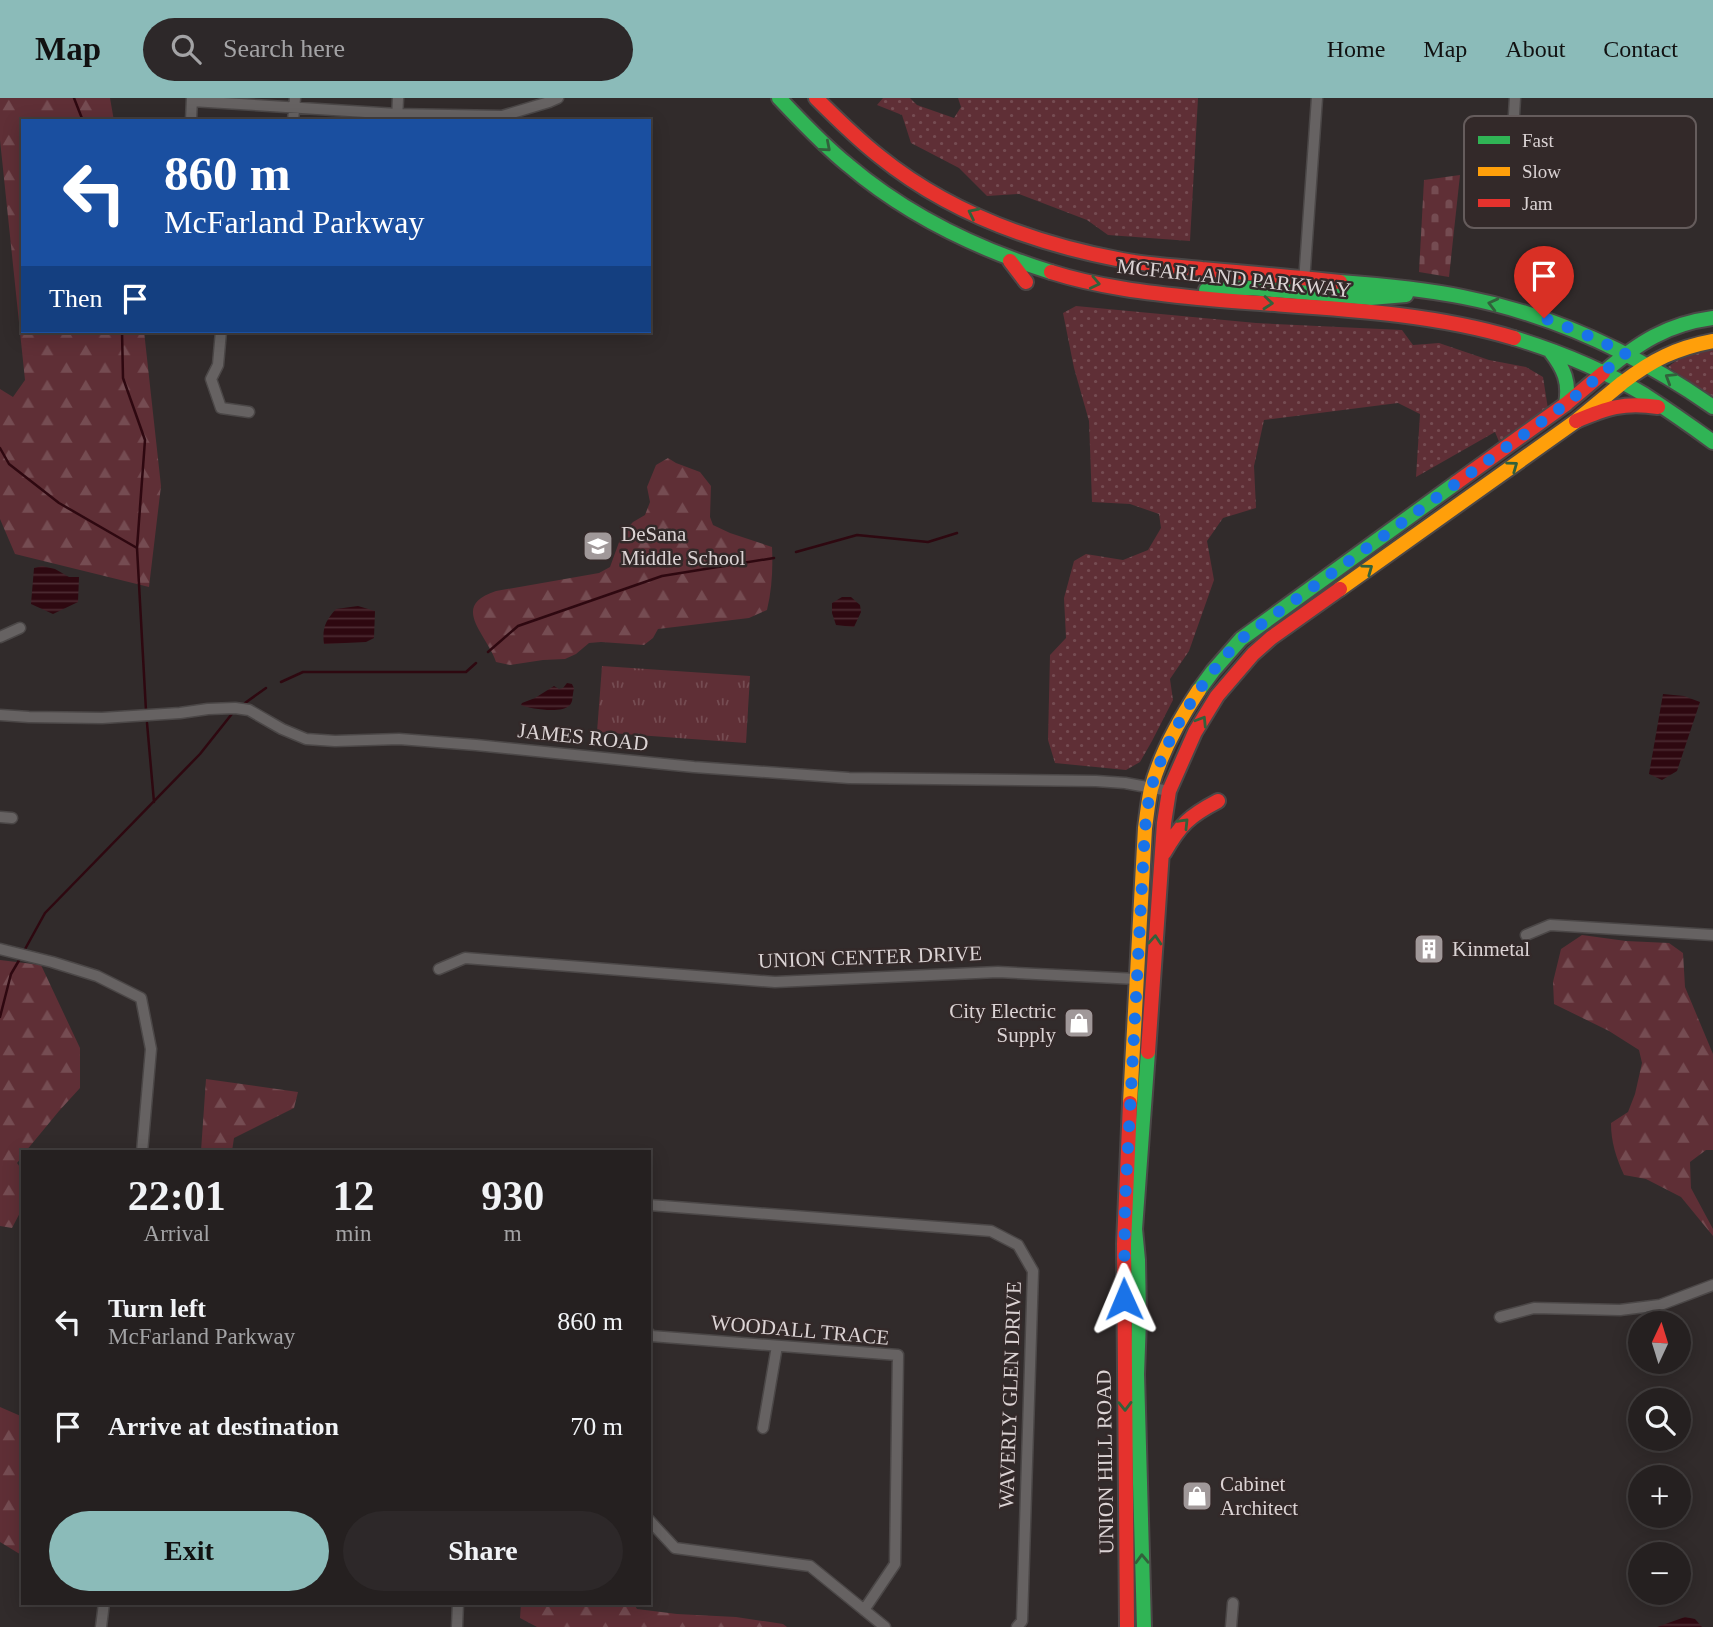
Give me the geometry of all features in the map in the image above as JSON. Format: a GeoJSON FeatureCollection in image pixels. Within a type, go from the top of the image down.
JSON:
{"type":"FeatureCollection","features":[{"type":"Feature","properties":{"kind":"street"},"geometry":{"type":"LineString","coordinates":[[397,117],[398,98]]}},
{"type":"Feature","properties":{"kind":"street"},"geometry":{"type":"LineString","coordinates":[[191,119],[192,99],[294,103],[397,117],[502,116],[558,98]]}},
{"type":"Feature","properties":{"kind":"street","name":"MCFARLAND PARKWAY"},"geometry":{"type":"LineString","coordinates":[[779,98],[814,137],[882,193],[942,230],[1009,260],[1091,283],[1176,295],[1222,288],[1250,288],[1303,292],[1426,291],[1465,297],[1521,311],[1582,333],[1647,364],[1713,407]]}},
{"type":"Feature","properties":{"kind":"street"},"geometry":{"type":"LineString","coordinates":[[803,98],[834,117]]}},
{"type":"Feature","properties":{"kind":"street","name":"MCFARLAND PARKWAY"},"geometry":{"type":"LineString","coordinates":[[816,98],[880,156],[922,186],[986,220],[1077,251],[1303,292],[1402,316],[1493,333],[1549,350],[1622,383],[1665,408],[1713,442]]}},
{"type":"Feature","properties":{"kind":"street"},"geometry":{"type":"LineString","coordinates":[[1303,292],[1317,98]]}},
{"type":"Feature","properties":{"kind":"street"},"geometry":{"type":"LineString","coordinates":[[1514,116],[1515,98]]}},
{"type":"Feature","properties":{"kind":"street"},"geometry":{"type":"LineString","coordinates":[[1009,260],[1026,282]]}},
{"type":"Feature","properties":{"kind":"street","name":"UNION HILL ROAD"},"geometry":{"type":"LineString","coordinates":[[1127,1627],[1124,1244],[1145,828],[1151,787],[1163,753],[1181,717],[1227,653],[1241,639],[1566,404],[1626,353],[1648,338],[1673,326],[1713,318]]}},
{"type":"Feature","properties":{"kind":"street"},"geometry":{"type":"LineString","coordinates":[[221,333],[218,365],[211,379],[221,408],[249,412]]}},
{"type":"Feature","properties":{"kind":"street","name":"UNION HILL ROAD"},"geometry":{"type":"LineString","coordinates":[[1144,1627],[1137,1374],[1139,1260],[1135,1229],[1164,823],[1169,791],[1195,732],[1217,696],[1253,654],[1271,638],[1576,421],[1647,364],[1680,348],[1713,341]]}},
{"type":"Feature","properties":{"kind":"street"},"geometry":{"type":"LineString","coordinates":[[1549,350],[1565,371],[1568,382],[1566,404]]}},
{"type":"Feature","properties":{"kind":"street"},"geometry":{"type":"LineString","coordinates":[[1576,421],[1617,404],[1665,408]]}},
{"type":"Feature","properties":{"kind":"street"},"geometry":{"type":"LineString","coordinates":[[0,636],[20,628]]}},
{"type":"Feature","properties":{"kind":"street","name":"JAMES ROAD"},"geometry":{"type":"LineString","coordinates":[[0,715],[29,718],[102,718],[235,708],[249,710],[306,739],[412,740],[773,774],[849,778],[1120,782],[1169,791]]}},
{"type":"Feature","properties":{"kind":"street"},"geometry":{"type":"LineString","coordinates":[[1161,857],[1184,821],[1218,801]]}},
{"type":"Feature","properties":{"kind":"street"},"geometry":{"type":"LineString","coordinates":[[0,817],[12,818]]}},
{"type":"Feature","properties":{"kind":"street"},"geometry":{"type":"LineString","coordinates":[[1526,934],[1550,925],[1713,935]]}},
{"type":"Feature","properties":{"kind":"street"},"geometry":{"type":"LineString","coordinates":[[0,949],[97,976],[141,998],[151,1049],[142,1150]]}},
{"type":"Feature","properties":{"kind":"street","name":"UNION CENTER DRIVE"},"geometry":{"type":"LineString","coordinates":[[439,969],[465,958],[775,982],[998,972],[1137,979]]}},
{"type":"Feature","properties":{"kind":"street","name":"WAVERLY GLEN DRIVE"},"geometry":{"type":"LineString","coordinates":[[651,1205],[991,1231],[1018,1245],[1033,1271],[1022,1621],[1017,1627]]}},
{"type":"Feature","properties":{"kind":"street"},"geometry":{"type":"LineString","coordinates":[[1500,1317],[1534,1308],[1620,1310],[1660,1306],[1713,1285]]}},
{"type":"Feature","properties":{"kind":"street","name":"WOODALL TRACE"},"geometry":{"type":"LineString","coordinates":[[651,1336],[898,1355],[895,1564],[864,1610]]}},
{"type":"Feature","properties":{"kind":"street"},"geometry":{"type":"LineString","coordinates":[[763,1428],[776,1346]]}},
{"type":"Feature","properties":{"kind":"street"},"geometry":{"type":"LineString","coordinates":[[651,1522],[676,1548],[810,1566],[885,1627]]}},
{"type":"Feature","properties":{"kind":"street"},"geometry":{"type":"LineString","coordinates":[[1231,1627],[1233,1603]]}},
{"type":"Feature","properties":{"kind":"street"},"geometry":{"type":"LineString","coordinates":[[102,1627],[104,1605]]}},
{"type":"Feature","properties":{"kind":"street"},"geometry":{"type":"LineString","coordinates":[[457,1627],[458,1605]]}},
{"type":"Feature","properties":{"kind":"green space"},"geometry":{"type":"Polygon","coordinates":[[[0,98],[110,98],[114,119],[21,119],[21,333],[144,333],[161,486],[149,587],[15,554],[0,519],[0,389],[13,397],[25,380],[0,140],[0,98]]]}},
{"type":"Feature","properties":{"kind":"green space"},"geometry":{"type":"Polygon","coordinates":[[[883,98],[910,98],[917,105],[954,118],[961,107],[958,98],[1198,98],[1190,241],[1108,235],[1087,220],[1019,194],[987,196],[959,168],[911,143],[902,115],[877,105],[883,98]]]}},
{"type":"Feature","properties":{"kind":"green space"},"geometry":{"type":"Polygon","coordinates":[[[1460,175],[1449,277],[1419,272],[1424,180],[1460,175]]]}},
{"type":"Feature","properties":{"kind":"green space"},"geometry":{"type":"Polygon","coordinates":[[[1076,306],[1256,323],[1402,330],[1413,345],[1439,343],[1489,360],[1526,367],[1543,377],[1548,409],[1500,444],[1495,432],[1416,477],[1420,414],[1398,403],[1264,420],[1254,466],[1256,508],[1223,518],[1207,541],[1214,580],[1189,651],[1170,679],[1173,700],[1140,762],[1126,770],[1055,763],[1048,740],[1050,655],[1066,638],[1064,598],[1074,561],[1086,554],[1123,560],[1148,550],[1161,528],[1159,514],[1130,504],[1092,502],[1089,421],[1074,368],[1063,313],[1076,306]]]}},
{"type":"Feature","properties":{"kind":"green space"},"geometry":{"type":"Polygon","coordinates":[[[1713,349],[1713,397],[1668,367],[1683,357],[1713,349]]]}},
{"type":"Feature","properties":{"kind":"green space"},"geometry":{"type":"Polygon","coordinates":[[[668,458],[700,472],[711,486],[710,517],[713,525],[772,547],[772,578],[767,610],[749,618],[658,629],[653,638],[644,645],[589,643],[565,659],[510,665],[496,662],[475,622],[475,604],[482,597],[496,591],[599,573],[610,567],[622,534],[633,522],[645,515],[650,502],[647,487],[656,465],[668,458]]]}},
{"type":"Feature","properties":{"kind":"green space"},"geometry":{"type":"Polygon","coordinates":[[[602,666],[750,676],[746,743],[597,732],[602,666]]]}},
{"type":"Feature","properties":{"kind":"green space"},"geometry":{"type":"Polygon","coordinates":[[[1582,935],[1669,943],[1683,953],[1685,987],[1713,1054],[1713,1150],[1706,1150],[1690,1162],[1691,1188],[1713,1229],[1713,1236],[1681,1197],[1646,1179],[1624,1175],[1614,1149],[1611,1123],[1628,1112],[1635,1094],[1642,1063],[1639,1050],[1609,1031],[1554,1004],[1553,982],[1561,949],[1582,935]]]}},
{"type":"Feature","properties":{"kind":"green space"},"geometry":{"type":"Polygon","coordinates":[[[0,960],[41,965],[80,1048],[80,1088],[27,1150],[21,1150],[21,1158],[17,1163],[21,1168],[21,1211],[12,1228],[0,1226],[0,960]]]}},
{"type":"Feature","properties":{"kind":"green space"},"geometry":{"type":"Polygon","coordinates":[[[206,1079],[298,1092],[294,1108],[234,1138],[232,1150],[201,1150],[206,1079]]]}},
{"type":"Feature","properties":{"kind":"green space"},"geometry":{"type":"Polygon","coordinates":[[[0,1407],[21,1416],[21,1555],[0,1542],[0,1407]]]}},
{"type":"Feature","properties":{"kind":"green space"},"geometry":{"type":"Polygon","coordinates":[[[521,1605],[634,1605],[637,1609],[736,1617],[783,1624],[787,1627],[537,1627],[520,1618],[521,1605]]]}},
{"type":"Feature","properties":{"kind":"shaded area"},"geometry":{"type":"Polygon","coordinates":[[[42,566],[55,569],[69,577],[79,577],[78,602],[53,614],[31,604],[34,568],[42,566]]]}},
{"type":"Feature","properties":{"kind":"shaded area"},"geometry":{"type":"Polygon","coordinates":[[[842,597],[851,597],[860,605],[861,612],[854,627],[836,625],[832,603],[842,597]]]}},
{"type":"Feature","properties":{"kind":"shaded area"},"geometry":{"type":"Polygon","coordinates":[[[358,606],[375,611],[374,638],[366,642],[324,644],[325,625],[336,609],[358,606]]]}},
{"type":"Feature","properties":{"kind":"shaded area"},"geometry":{"type":"Polygon","coordinates":[[[567,683],[572,684],[574,689],[572,702],[566,708],[546,710],[521,705],[554,686],[559,689],[567,683]]]}},
{"type":"Feature","properties":{"kind":"shaded area"},"geometry":{"type":"Polygon","coordinates":[[[1663,694],[1684,696],[1700,702],[1677,771],[1662,780],[1649,774],[1663,694]]]}},
{"type":"Feature","properties":{"kind":"shaded area"},"geometry":{"type":"Polygon","coordinates":[[[1685,1617],[1695,1619],[1702,1627],[1657,1627],[1685,1617]]]}},
{"type":"Feature","properties":{"kind":"waterway"},"geometry":{"type":"LineString","coordinates":[[74,98],[82,119]]}},
{"type":"Feature","properties":{"kind":"waterway"},"geometry":{"type":"LineString","coordinates":[[122,333],[123,378],[145,440],[137,548],[146,711]]}},
{"type":"Feature","properties":{"kind":"waterway"},"geometry":{"type":"LineString","coordinates":[[0,448],[9,464],[59,503],[137,548]]}},
{"type":"Feature","properties":{"kind":"waterway"},"geometry":{"type":"LineString","coordinates":[[796,552],[857,535],[928,542],[957,533]]}},
{"type":"Feature","properties":{"kind":"waterway"},"geometry":{"type":"LineString","coordinates":[[488,652],[518,626],[662,576],[774,558]]}},
{"type":"Feature","properties":{"kind":"waterway"},"geometry":{"type":"LineString","coordinates":[[281,682],[303,672],[466,672],[476,663]]}},
{"type":"Feature","properties":{"kind":"waterway"},"geometry":{"type":"LineString","coordinates":[[245,703],[266,688]]}},
{"type":"Feature","properties":{"kind":"waterway"},"geometry":{"type":"LineString","coordinates":[[24,951],[45,913],[200,754],[235,710]]}},
{"type":"Feature","properties":{"kind":"waterway"},"geometry":{"type":"LineString","coordinates":[[147,723],[154,802]]}},
{"type":"Feature","properties":{"kind":"waterway"},"geometry":{"type":"LineString","coordinates":[[0,1017],[11,974],[21,957]]}},
{"type":"Feature","properties":{"kind":"traffic: fast"},"geometry":{"type":"LineString","coordinates":[[779,98],[839,157],[895,200],[944,229],[996,253],[1051,272]]}},
{"type":"Feature","properties":{"kind":"traffic: fast"},"geometry":{"type":"LineString","coordinates":[[1340,282],[1448,294],[1530,314],[1625,354],[1713,407]]}},
{"type":"Feature","properties":{"kind":"traffic: fast"},"geometry":{"type":"LineString","coordinates":[[1206,290],[1250,288],[1370,298],[1406,295]]}},
{"type":"Feature","properties":{"kind":"traffic: fast"},"geometry":{"type":"LineString","coordinates":[[1603,373],[1654,336],[1681,325],[1713,318]]}},
{"type":"Feature","properties":{"kind":"traffic: fast"},"geometry":{"type":"LineString","coordinates":[[1514,338],[1565,356],[1614,378],[1645,395],[1713,442]]}},
{"type":"Feature","properties":{"kind":"traffic: fast"},"geometry":{"type":"LineString","coordinates":[[1551,352],[1565,376],[1566,404]]}},
{"type":"Feature","properties":{"kind":"traffic: fast"},"geometry":{"type":"LineString","coordinates":[[1199,690],[1241,639],[1456,483]]}},
{"type":"Feature","properties":{"kind":"traffic: fast"},"geometry":{"type":"LineString","coordinates":[[1144,1627],[1137,1374],[1138,1260],[1135,1229],[1148,1052]]}},
{"type":"Feature","properties":{"kind":"traffic: slow"},"geometry":{"type":"LineString","coordinates":[[1622,383],[1665,356],[1713,341]]}},
{"type":"Feature","properties":{"kind":"traffic: slow"},"geometry":{"type":"LineString","coordinates":[[1340,589],[1576,421],[1622,383]]}},
{"type":"Feature","properties":{"kind":"traffic: slow"},"geometry":{"type":"LineString","coordinates":[[1130,1103],[1145,828],[1149,799],[1165,750],[1199,690]]}},
{"type":"Feature","properties":{"kind":"traffic: jam"},"geometry":{"type":"LineString","coordinates":[[816,98],[862,142],[906,176],[964,209],[1026,235],[1132,262],[1340,282]]}},
{"type":"Feature","properties":{"kind":"traffic: jam"},"geometry":{"type":"LineString","coordinates":[[1010,261],[1026,282]]}},
{"type":"Feature","properties":{"kind":"traffic: jam"},"geometry":{"type":"LineString","coordinates":[[1051,272],[1105,286],[1161,294],[1358,310],[1437,320],[1514,338]]}},
{"type":"Feature","properties":{"kind":"traffic: jam"},"geometry":{"type":"LineString","coordinates":[[1456,483],[1566,404],[1603,373]]}},
{"type":"Feature","properties":{"kind":"traffic: jam"},"geometry":{"type":"LineString","coordinates":[[1576,421],[1616,407],[1658,407]]}},
{"type":"Feature","properties":{"kind":"traffic: jam"},"geometry":{"type":"LineString","coordinates":[[1148,1052],[1164,823],[1169,791],[1195,732],[1217,696],[1253,654],[1271,638],[1340,589]]}},
{"type":"Feature","properties":{"kind":"traffic: jam"},"geometry":{"type":"LineString","coordinates":[[1164,853],[1186,822],[1218,801]]}},
{"type":"Feature","properties":{"kind":"traffic: jam"},"geometry":{"type":"LineString","coordinates":[[1127,1627],[1124,1244],[1130,1103]]}},
{"type":"Feature","properties":{"kind":"place","name":"DeSana Middle School"},"geometry":{"type":"Point","coordinates":[598,546]}},
{"type":"Feature","properties":{"kind":"place","name":"Kinmetal"},"geometry":{"type":"Point","coordinates":[1429,949]}},
{"type":"Feature","properties":{"kind":"place","name":"City Electric Supply"},"geometry":{"type":"Point","coordinates":[1079,1023]}},
{"type":"Feature","properties":{"kind":"place","name":"Cabinet Architect"},"geometry":{"type":"Point","coordinates":[1197,1496]}},
{"type":"Feature","properties":{"kind":"route"},"geometry":{"type":"LineString","coordinates":[[1124,1299],[1125,1203],[1145,828],[1151,787],[1163,753],[1181,717],[1227,653],[1241,639],[1566,404],[1626,353],[1544,318]]}}]}
